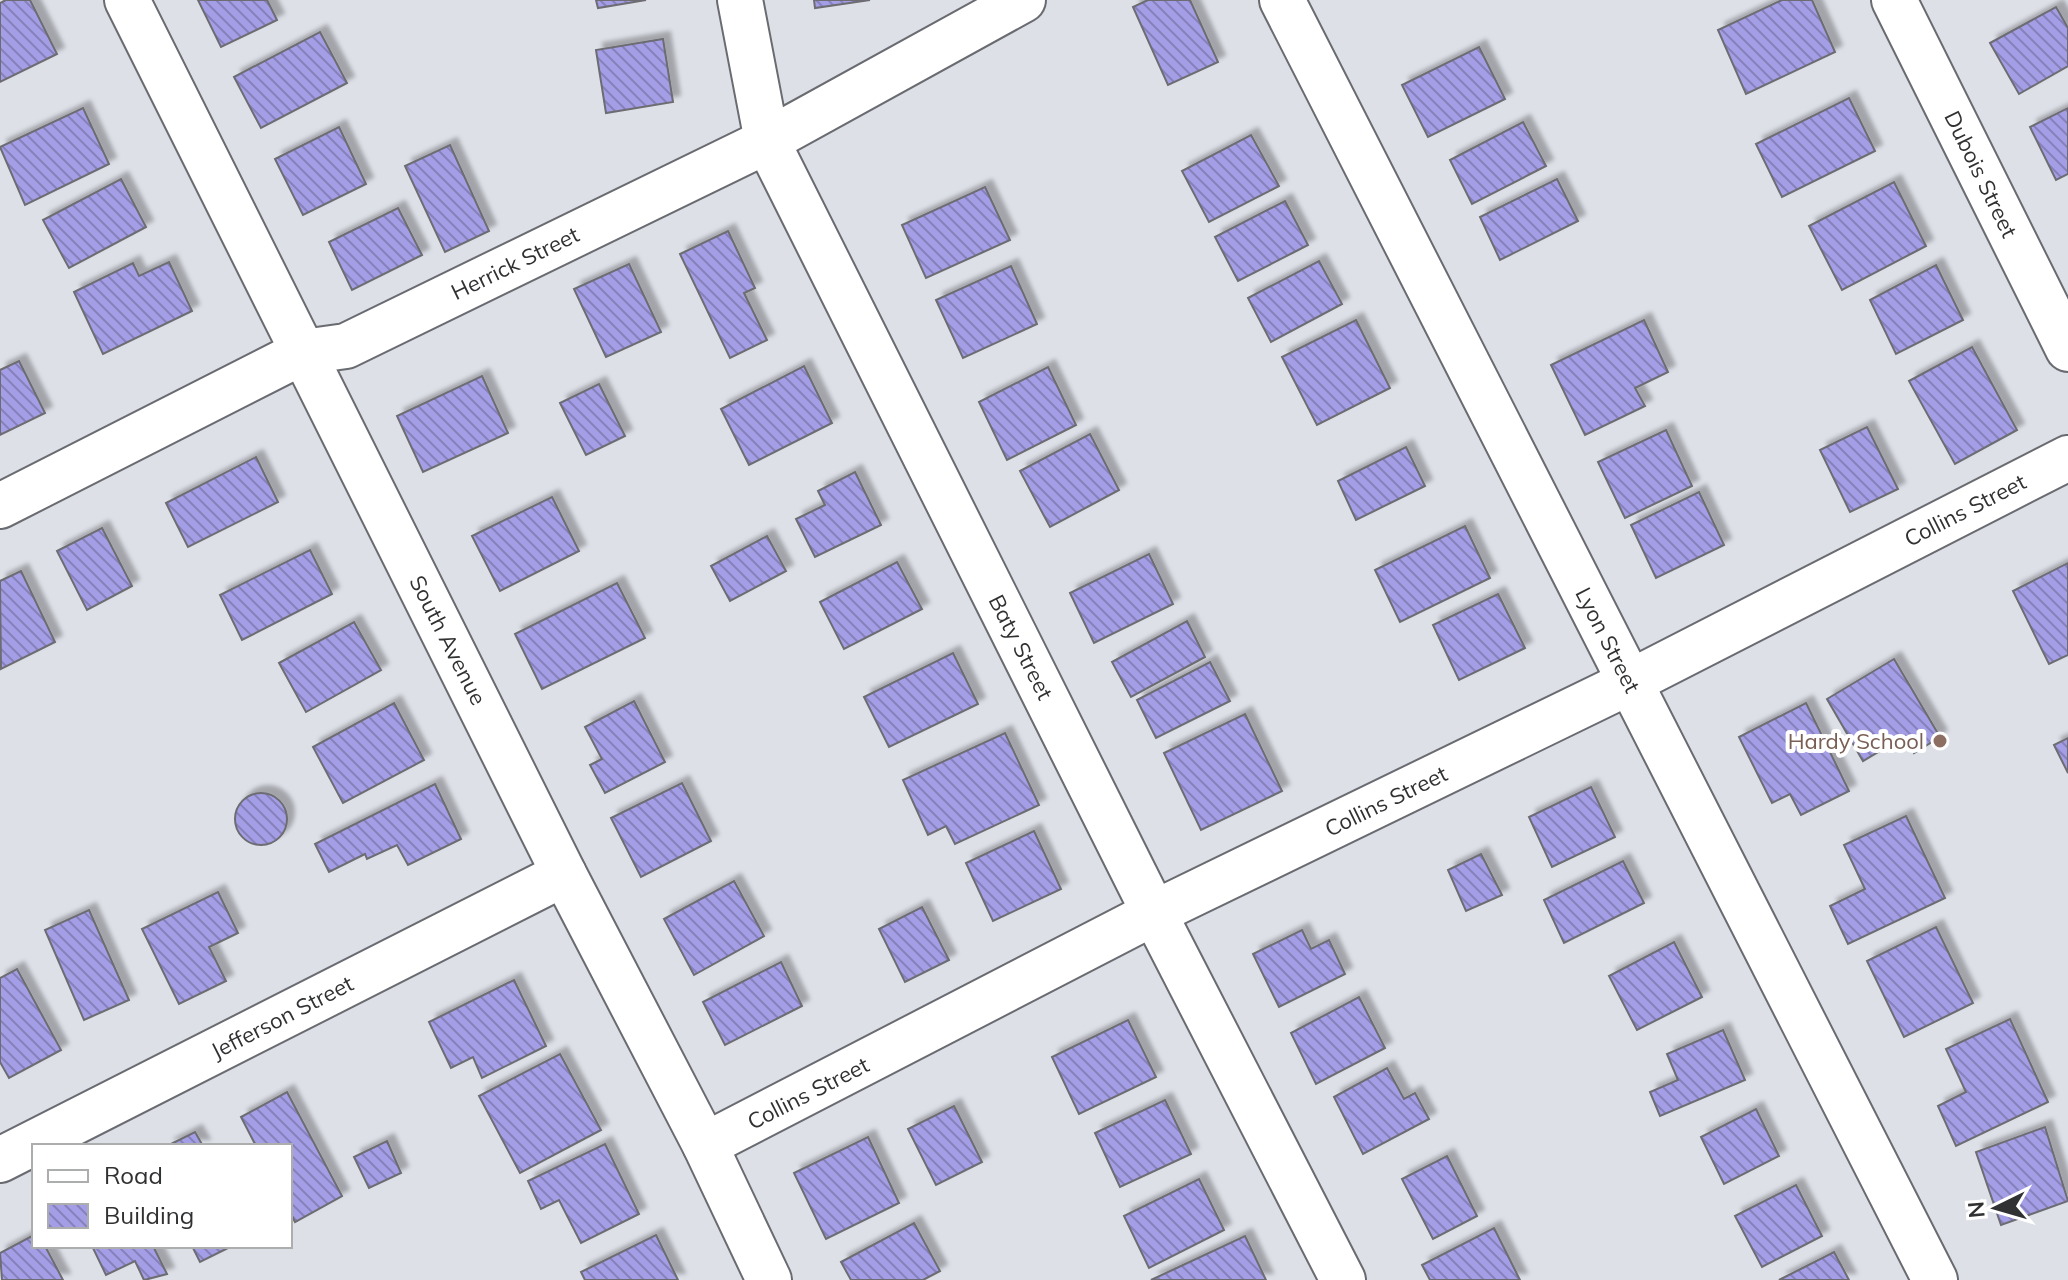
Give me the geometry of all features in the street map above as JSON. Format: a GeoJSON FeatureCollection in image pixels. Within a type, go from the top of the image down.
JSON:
{"type":"FeatureCollection","features":[{"type":"Feature","properties":{"kind":"street","name":"South Avenue"},"geometry":{"type":"LineString","coordinates":[[127,0],[564,874],[705,1145],[769,1280]]}},
{"type":"Feature","properties":{"kind":"street","name":"Baty Street"},"geometry":{"type":"LineString","coordinates":[[740,0],[767,141],[1154,913],[1343,1280]]}},
{"type":"Feature","properties":{"kind":"street","name":"Herrick Street"},"geometry":{"type":"LineString","coordinates":[[0,506],[303,352],[346,346],[767,141],[1023,0]]}},
{"type":"Feature","properties":{"kind":"street","name":"Lyon Street"},"geometry":{"type":"LineString","coordinates":[[1282,0],[1935,1280]]}},
{"type":"Feature","properties":{"kind":"street","name":"Dubois Street"},"geometry":{"type":"LineString","coordinates":[[1894,0],[2068,349]]}},
{"type":"Feature","properties":{"kind":"street","name":"Collins Street"},"geometry":{"type":"LineString","coordinates":[[705,1145],[1154,913],[1630,682],[2068,458]]}},
{"type":"Feature","properties":{"kind":"street","name":"Jefferson Street"},"geometry":{"type":"LineString","coordinates":[[0,1160],[564,874]]}},
{"type":"Feature","properties":{"kind":"building"},"geometry":{"type":"Polygon","coordinates":[[[30,0],[57,54],[0,82],[0,3],[30,0]]]}},
{"type":"Feature","properties":{"kind":"building"},"geometry":{"type":"Polygon","coordinates":[[[198,0],[267,0],[277,20],[221,47],[198,0]]]}},
{"type":"Feature","properties":{"kind":"building"},"geometry":{"type":"Polygon","coordinates":[[[596,0],[646,0],[598,8],[596,0]]]}},
{"type":"Feature","properties":{"kind":"building"},"geometry":{"type":"Polygon","coordinates":[[[814,0],[870,0],[815,8],[814,0]]]}},
{"type":"Feature","properties":{"kind":"building"},"geometry":{"type":"Polygon","coordinates":[[[1148,0],[1190,0],[1218,62],[1168,85],[1133,7],[1148,0]]]}},
{"type":"Feature","properties":{"kind":"building"},"geometry":{"type":"Polygon","coordinates":[[[1782,0],[1812,0],[1835,52],[1746,94],[1718,30],[1782,0]]]}},
{"type":"Feature","properties":{"kind":"building"},"geometry":{"type":"Polygon","coordinates":[[[2056,7],[2068,28],[2068,66],[2019,94],[1990,43],[2056,7]]]}},
{"type":"Feature","properties":{"kind":"building"},"geometry":{"type":"Polygon","coordinates":[[[320,32],[347,83],[261,128],[234,77],[320,32]]]}},
{"type":"Feature","properties":{"kind":"building"},"geometry":{"type":"Polygon","coordinates":[[[663,39],[673,102],[606,113],[596,50],[663,39]]]}},
{"type":"Feature","properties":{"kind":"building"},"geometry":{"type":"Polygon","coordinates":[[[1479,47],[1505,99],[1428,137],[1402,85],[1479,47]]]}},
{"type":"Feature","properties":{"kind":"building"},"geometry":{"type":"Polygon","coordinates":[[[1849,98],[1875,151],[1782,197],[1756,144],[1849,98]]]}},
{"type":"Feature","properties":{"kind":"building"},"geometry":{"type":"Polygon","coordinates":[[[83,108],[109,164],[25,205],[0,147],[83,108]]]}},
{"type":"Feature","properties":{"kind":"building"},"geometry":{"type":"Polygon","coordinates":[[[2068,108],[2068,174],[2056,180],[2030,127],[2068,108]]]}},
{"type":"Feature","properties":{"kind":"building"},"geometry":{"type":"Polygon","coordinates":[[[1523,122],[1546,166],[1472,204],[1450,160],[1523,122]]]}},
{"type":"Feature","properties":{"kind":"building"},"geometry":{"type":"Polygon","coordinates":[[[339,127],[366,184],[303,215],[275,159],[339,127]]]}},
{"type":"Feature","properties":{"kind":"building"},"geometry":{"type":"Polygon","coordinates":[[[1251,135],[1279,186],[1209,222],[1182,171],[1251,135]]]}},
{"type":"Feature","properties":{"kind":"building"},"geometry":{"type":"Polygon","coordinates":[[[450,145],[489,231],[445,252],[405,166],[450,145]]]}},
{"type":"Feature","properties":{"kind":"building"},"geometry":{"type":"Polygon","coordinates":[[[121,179],[146,227],[69,268],[43,220],[121,179]]]}},
{"type":"Feature","properties":{"kind":"building"},"geometry":{"type":"Polygon","coordinates":[[[1557,179],[1578,221],[1500,260],[1480,217],[1557,179]]]}},
{"type":"Feature","properties":{"kind":"building"},"geometry":{"type":"Polygon","coordinates":[[[1894,182],[1926,246],[1842,290],[1809,226],[1894,182]]]}},
{"type":"Feature","properties":{"kind":"building"},"geometry":{"type":"Polygon","coordinates":[[[985,187],[1010,240],[926,278],[902,225],[985,187]]]}},
{"type":"Feature","properties":{"kind":"building"},"geometry":{"type":"Polygon","coordinates":[[[1285,201],[1308,245],[1238,281],[1215,237],[1285,201]]]}},
{"type":"Feature","properties":{"kind":"building"},"geometry":{"type":"Polygon","coordinates":[[[398,208],[422,255],[352,290],[329,242],[398,208]]]}},
{"type":"Feature","properties":{"kind":"building"},"geometry":{"type":"Polygon","coordinates":[[[728,231],[755,288],[744,293],[767,340],[730,358],[680,254],[728,231]]]}},
{"type":"Feature","properties":{"kind":"building"},"geometry":{"type":"Polygon","coordinates":[[[1319,261],[1342,304],[1271,342],[1248,298],[1319,261]]]}},
{"type":"Feature","properties":{"kind":"building"},"geometry":{"type":"Polygon","coordinates":[[[169,262],[192,311],[103,354],[74,292],[133,263],[139,276],[169,262]]]}},
{"type":"Feature","properties":{"kind":"building"},"geometry":{"type":"Polygon","coordinates":[[[629,264],[661,332],[606,357],[574,289],[629,264]]]}},
{"type":"Feature","properties":{"kind":"building"},"geometry":{"type":"Polygon","coordinates":[[[1936,265],[1963,320],[1896,354],[1870,300],[1936,265]]]}},
{"type":"Feature","properties":{"kind":"building"},"geometry":{"type":"Polygon","coordinates":[[[1011,266],[1037,324],[963,358],[936,300],[1011,266]]]}},
{"type":"Feature","properties":{"kind":"building"},"geometry":{"type":"Polygon","coordinates":[[[1356,320],[1390,388],[1317,425],[1282,357],[1356,320]]]}},
{"type":"Feature","properties":{"kind":"building"},"geometry":{"type":"Polygon","coordinates":[[[1644,320],[1668,372],[1635,388],[1645,406],[1585,435],[1551,365],[1644,320]]]}},
{"type":"Feature","properties":{"kind":"building"},"geometry":{"type":"Polygon","coordinates":[[[1972,347],[2017,430],[1955,464],[1909,381],[1972,347]]]}},
{"type":"Feature","properties":{"kind":"building"},"geometry":{"type":"Polygon","coordinates":[[[19,361],[45,413],[0,435],[0,370],[19,361]]]}},
{"type":"Feature","properties":{"kind":"building"},"geometry":{"type":"Polygon","coordinates":[[[804,366],[832,423],[749,465],[721,409],[804,366]]]}},
{"type":"Feature","properties":{"kind":"building"},"geometry":{"type":"Polygon","coordinates":[[[1048,367],[1076,425],[1007,460],[979,402],[1048,367]]]}},
{"type":"Feature","properties":{"kind":"building"},"geometry":{"type":"Polygon","coordinates":[[[482,376],[508,433],[423,472],[397,416],[482,376]]]}},
{"type":"Feature","properties":{"kind":"building"},"geometry":{"type":"Polygon","coordinates":[[[599,384],[625,436],[586,455],[560,403],[599,384]]]}},
{"type":"Feature","properties":{"kind":"building"},"geometry":{"type":"Polygon","coordinates":[[[1867,427],[1898,489],[1850,512],[1820,450],[1867,427]]]}},
{"type":"Feature","properties":{"kind":"building"},"geometry":{"type":"Polygon","coordinates":[[[1666,430],[1692,486],[1625,518],[1598,462],[1666,430]]]}},
{"type":"Feature","properties":{"kind":"building"},"geometry":{"type":"Polygon","coordinates":[[[1090,434],[1119,490],[1050,527],[1020,471],[1090,434]]]}},
{"type":"Feature","properties":{"kind":"building"},"geometry":{"type":"Polygon","coordinates":[[[1406,447],[1425,486],[1356,520],[1338,481],[1406,447]]]}},
{"type":"Feature","properties":{"kind":"building"},"geometry":{"type":"Polygon","coordinates":[[[256,457],[278,502],[188,547],[166,503],[256,457]]]}},
{"type":"Feature","properties":{"kind":"building"},"geometry":{"type":"Polygon","coordinates":[[[855,472],[881,525],[815,557],[796,519],[825,505],[818,491],[855,472]]]}},
{"type":"Feature","properties":{"kind":"building"},"geometry":{"type":"Polygon","coordinates":[[[1699,492],[1724,545],[1656,578],[1631,525],[1699,492]]]}},
{"type":"Feature","properties":{"kind":"building"},"geometry":{"type":"Polygon","coordinates":[[[552,497],[579,551],[500,591],[472,536],[552,497]]]}},
{"type":"Feature","properties":{"kind":"building"},"geometry":{"type":"Polygon","coordinates":[[[1465,526],[1490,578],[1400,622],[1375,570],[1465,526]]]}},
{"type":"Feature","properties":{"kind":"building"},"geometry":{"type":"Polygon","coordinates":[[[102,528],[132,586],[87,610],[57,551],[102,528]]]}},
{"type":"Feature","properties":{"kind":"building"},"geometry":{"type":"Polygon","coordinates":[[[767,536],[786,571],[730,601],[711,566],[767,536]]]}},
{"type":"Feature","properties":{"kind":"building"},"geometry":{"type":"Polygon","coordinates":[[[310,550],[332,594],[242,640],[220,595],[310,550]]]}},
{"type":"Feature","properties":{"kind":"building"},"geometry":{"type":"Polygon","coordinates":[[[1149,554],[1173,604],[1094,643],[1070,593],[1149,554]]]}},
{"type":"Feature","properties":{"kind":"building"},"geometry":{"type":"Polygon","coordinates":[[[897,562],[922,609],[844,649],[820,602],[897,562]]]}},
{"type":"Feature","properties":{"kind":"building"},"geometry":{"type":"Polygon","coordinates":[[[2068,563],[2068,655],[2049,664],[2013,591],[2068,563]]]}},
{"type":"Feature","properties":{"kind":"building"},"geometry":{"type":"Polygon","coordinates":[[[21,571],[55,642],[1,669],[0,581],[21,571]]]}},
{"type":"Feature","properties":{"kind":"building"},"geometry":{"type":"Polygon","coordinates":[[[617,583],[645,638],[542,689],[515,634],[617,583]]]}},
{"type":"Feature","properties":{"kind":"building"},"geometry":{"type":"Polygon","coordinates":[[[1498,594],[1525,648],[1459,680],[1433,625],[1498,594]]]}},
{"type":"Feature","properties":{"kind":"building"},"geometry":{"type":"Polygon","coordinates":[[[1187,621],[1205,657],[1131,697],[1112,662],[1187,621]]]}},
{"type":"Feature","properties":{"kind":"building"},"geometry":{"type":"Polygon","coordinates":[[[354,622],[381,670],[306,712],[279,663],[354,622]]]}},
{"type":"Feature","properties":{"kind":"building"},"geometry":{"type":"Polygon","coordinates":[[[953,653],[978,704],[889,747],[864,697],[953,653]]]}},
{"type":"Feature","properties":{"kind":"building"},"geometry":{"type":"Polygon","coordinates":[[[1894,659],[1940,737],[1914,753],[1905,736],[1863,761],[1827,699],[1894,659]]]}},
{"type":"Feature","properties":{"kind":"building"},"geometry":{"type":"Polygon","coordinates":[[[1210,662],[1230,701],[1156,738],[1137,700],[1210,662]]]}},
{"type":"Feature","properties":{"kind":"building"},"geometry":{"type":"Polygon","coordinates":[[[634,701],[665,762],[605,793],[590,765],[602,759],[585,727],[634,701]]]}},
{"type":"Feature","properties":{"kind":"building"},"geometry":{"type":"Polygon","coordinates":[[[394,703],[424,760],[343,803],[313,747],[394,703]]]}},
{"type":"Feature","properties":{"kind":"building"},"geometry":{"type":"Polygon","coordinates":[[[1806,703],[1849,791],[1801,815],[1790,794],[1772,803],[1739,737],[1806,703]]]}},
{"type":"Feature","properties":{"kind":"building"},"geometry":{"type":"Polygon","coordinates":[[[1245,714],[1282,791],[1201,830],[1164,753],[1245,714]]]}},
{"type":"Feature","properties":{"kind":"building"},"geometry":{"type":"Polygon","coordinates":[[[1005,733],[1039,805],[955,844],[946,826],[928,835],[903,780],[1005,733]]]}},
{"type":"Feature","properties":{"kind":"building"},"geometry":{"type":"Polygon","coordinates":[[[2068,738],[2068,773],[2054,745],[2068,738]]]}},
{"type":"Feature","properties":{"kind":"building"},"geometry":{"type":"Polygon","coordinates":[[[682,783],[711,841],[641,877],[611,818],[682,783]]]}},
{"type":"Feature","properties":{"kind":"building"},"geometry":{"type":"Polygon","coordinates":[[[435,784],[461,839],[408,865],[397,845],[367,859],[365,854],[329,872],[315,844],[435,784]]]}},
{"type":"Feature","properties":{"kind":"building"},"geometry":{"type":"Polygon","coordinates":[[[1591,787],[1615,837],[1552,867],[1529,817],[1591,787]]]}},
{"type":"Feature","properties":{"kind":"building"},"geometry":{"type":"Polygon","coordinates":[[[261,793],[280,800],[287,819],[280,838],[261,845],[242,838],[235,819],[242,800],[261,793]]]}},
{"type":"Feature","properties":{"kind":"building"},"geometry":{"type":"Polygon","coordinates":[[[1906,816],[1945,898],[1848,944],[1830,906],[1865,889],[1844,845],[1906,816]]]}},
{"type":"Feature","properties":{"kind":"building"},"geometry":{"type":"Polygon","coordinates":[[[1034,831],[1061,889],[993,921],[966,863],[1034,831]]]}},
{"type":"Feature","properties":{"kind":"building"},"geometry":{"type":"Polygon","coordinates":[[[1481,854],[1502,895],[1466,911],[1448,870],[1481,854]]]}},
{"type":"Feature","properties":{"kind":"building"},"geometry":{"type":"Polygon","coordinates":[[[1623,861],[1644,903],[1564,943],[1544,900],[1623,861]]]}},
{"type":"Feature","properties":{"kind":"building"},"geometry":{"type":"Polygon","coordinates":[[[734,881],[764,936],[694,975],[664,919],[734,881]]]}},
{"type":"Feature","properties":{"kind":"building"},"geometry":{"type":"Polygon","coordinates":[[[218,892],[238,933],[209,947],[226,981],[179,1004],[142,929],[218,892]]]}},
{"type":"Feature","properties":{"kind":"building"},"geometry":{"type":"Polygon","coordinates":[[[922,907],[949,960],[905,982],[879,929],[922,907]]]}},
{"type":"Feature","properties":{"kind":"building"},"geometry":{"type":"Polygon","coordinates":[[[89,910],[129,1000],[84,1020],[45,930],[89,910]]]}},
{"type":"Feature","properties":{"kind":"building"},"geometry":{"type":"Polygon","coordinates":[[[1936,927],[1973,1003],[1904,1037],[1867,961],[1936,927]]]}},
{"type":"Feature","properties":{"kind":"building"},"geometry":{"type":"Polygon","coordinates":[[[1302,930],[1311,949],[1329,940],[1345,974],[1279,1007],[1253,954],[1302,930]]]}},
{"type":"Feature","properties":{"kind":"building"},"geometry":{"type":"Polygon","coordinates":[[[1674,942],[1702,997],[1637,1030],[1609,976],[1674,942]]]}},
{"type":"Feature","properties":{"kind":"building"},"geometry":{"type":"Polygon","coordinates":[[[781,962],[802,1006],[725,1045],[703,1002],[781,962]]]}},
{"type":"Feature","properties":{"kind":"building"},"geometry":{"type":"Polygon","coordinates":[[[17,969],[61,1050],[9,1078],[0,1062],[0,978],[17,969]]]}},
{"type":"Feature","properties":{"kind":"building"},"geometry":{"type":"Polygon","coordinates":[[[514,980],[546,1046],[482,1078],[473,1057],[451,1068],[429,1022],[514,980]]]}},
{"type":"Feature","properties":{"kind":"building"},"geometry":{"type":"Polygon","coordinates":[[[1359,997],[1385,1048],[1316,1084],[1291,1033],[1359,997]]]}},
{"type":"Feature","properties":{"kind":"building"},"geometry":{"type":"Polygon","coordinates":[[[2010,1019],[2048,1102],[1956,1146],[1938,1106],[1966,1092],[1946,1049],[2010,1019]]]}},
{"type":"Feature","properties":{"kind":"building"},"geometry":{"type":"Polygon","coordinates":[[[1128,1020],[1156,1077],[1079,1114],[1052,1057],[1128,1020]]]}},
{"type":"Feature","properties":{"kind":"building"},"geometry":{"type":"Polygon","coordinates":[[[1723,1030],[1745,1080],[1660,1116],[1650,1092],[1678,1080],[1667,1054],[1723,1030]]]}},
{"type":"Feature","properties":{"kind":"building"},"geometry":{"type":"Polygon","coordinates":[[[560,1054],[601,1130],[520,1173],[479,1096],[560,1054]]]}},
{"type":"Feature","properties":{"kind":"building"},"geometry":{"type":"Polygon","coordinates":[[[1387,1068],[1404,1099],[1415,1093],[1429,1119],[1363,1154],[1334,1097],[1387,1068]]]}},
{"type":"Feature","properties":{"kind":"building"},"geometry":{"type":"Polygon","coordinates":[[[287,1092],[342,1196],[295,1222],[292,1216],[292,1144],[255,1144],[241,1117],[287,1092]]]}},
{"type":"Feature","properties":{"kind":"building"},"geometry":{"type":"Polygon","coordinates":[[[1165,1100],[1191,1154],[1120,1187],[1095,1133],[1165,1100]]]}},
{"type":"Feature","properties":{"kind":"building"},"geometry":{"type":"Polygon","coordinates":[[[954,1106],[982,1162],[936,1185],[908,1129],[954,1106]]]}},
{"type":"Feature","properties":{"kind":"building"},"geometry":{"type":"Polygon","coordinates":[[[1756,1109],[1779,1156],[1724,1184],[1701,1137],[1756,1109]]]}},
{"type":"Feature","properties":{"kind":"building"},"geometry":{"type":"Polygon","coordinates":[[[2045,1127],[2068,1201],[2001,1225],[1976,1152],[2045,1127]]]}},
{"type":"Feature","properties":{"kind":"building"},"geometry":{"type":"Polygon","coordinates":[[[195,1132],[202,1144],[171,1144],[195,1132]]]}},
{"type":"Feature","properties":{"kind":"building"},"geometry":{"type":"Polygon","coordinates":[[[868,1137],[899,1203],[826,1239],[794,1173],[868,1137]]]}},
{"type":"Feature","properties":{"kind":"building"},"geometry":{"type":"Polygon","coordinates":[[[387,1141],[401,1173],[369,1188],[354,1157],[387,1141]]]}},
{"type":"Feature","properties":{"kind":"building"},"geometry":{"type":"Polygon","coordinates":[[[605,1144],[639,1214],[581,1243],[559,1200],[541,1209],[528,1181],[605,1144]]]}},
{"type":"Feature","properties":{"kind":"building"},"geometry":{"type":"Polygon","coordinates":[[[1447,1156],[1477,1216],[1433,1239],[1402,1179],[1447,1156]]]}},
{"type":"Feature","properties":{"kind":"building"},"geometry":{"type":"Polygon","coordinates":[[[1199,1179],[1224,1230],[1149,1268],[1124,1216],[1199,1179]]]}},
{"type":"Feature","properties":{"kind":"building"},"geometry":{"type":"Polygon","coordinates":[[[1796,1185],[1822,1236],[1762,1267],[1735,1216],[1796,1185]]]}},
{"type":"Feature","properties":{"kind":"building"},"geometry":{"type":"Polygon","coordinates":[[[914,1223],[940,1271],[923,1280],[851,1280],[841,1262],[914,1223]]]}},
{"type":"Feature","properties":{"kind":"building"},"geometry":{"type":"Polygon","coordinates":[[[1494,1228],[1520,1280],[1430,1280],[1422,1265],[1494,1228]]]}},
{"type":"Feature","properties":{"kind":"building"},"geometry":{"type":"Polygon","coordinates":[[[656,1235],[678,1280],[585,1280],[581,1272],[656,1235]]]}},
{"type":"Feature","properties":{"kind":"building"},"geometry":{"type":"Polygon","coordinates":[[[32,1236],[32,1248],[46,1248],[63,1280],[2,1280],[0,1253],[32,1236]]]}},
{"type":"Feature","properties":{"kind":"building"},"geometry":{"type":"Polygon","coordinates":[[[1245,1236],[1266,1280],[1151,1280],[1245,1236]]]}},
{"type":"Feature","properties":{"kind":"building"},"geometry":{"type":"Polygon","coordinates":[[[93,1248],[154,1248],[167,1274],[144,1280],[135,1261],[106,1275],[93,1248]]]}},
{"type":"Feature","properties":{"kind":"building"},"geometry":{"type":"Polygon","coordinates":[[[193,1248],[228,1248],[200,1262],[193,1248]]]}},
{"type":"Feature","properties":{"kind":"building"},"geometry":{"type":"Polygon","coordinates":[[[1834,1252],[1849,1280],[1779,1280],[1834,1252]]]}},
{"type":"Feature","properties":{"kind":"place","name":"Hardy School"},"geometry":{"type":"Point","coordinates":[1940,741]}}]}
